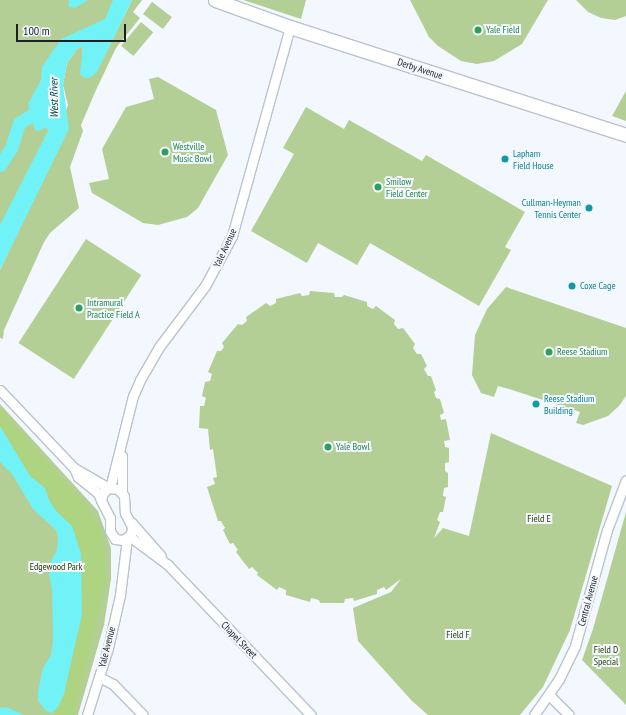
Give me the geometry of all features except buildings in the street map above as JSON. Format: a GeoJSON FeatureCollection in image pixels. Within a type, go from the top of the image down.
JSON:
{"type":"FeatureCollection","features":[{"type":"Feature","properties":{"kind":"highway","name":"Derby Avenue"},"geometry":{"type":"LineString","coordinates":[[215,0],[290,27],[626,135]]}},
{"type":"Feature","properties":{"kind":"street","name":"Yale Avenue"},"geometry":{"type":"LineString","coordinates":[[122,578],[115,539],[110,531],[110,518],[101,500],[103,493],[109,488],[122,450],[133,396],[147,367],[168,332],[205,286],[232,236],[290,27]]}},
{"type":"Feature","properties":{"kind":"street"},"geometry":{"type":"LineString","coordinates":[[0,390],[74,468],[109,488],[122,492]]}},
{"type":"Feature","properties":{"kind":"street","name":"Yale Avenue"},"geometry":{"type":"LineString","coordinates":[[87,715],[99,677],[122,578],[130,522],[125,513],[122,492],[122,450]]}},
{"type":"Feature","properties":{"kind":"street"},"geometry":{"type":"LineString","coordinates":[[74,468],[78,477],[98,493],[101,500]]}},
{"type":"Feature","properties":{"kind":"street","name":"Central Avenue"},"geometry":{"type":"LineString","coordinates":[[534,715],[549,695],[576,641],[607,530],[626,480]]}},
{"type":"Feature","properties":{"kind":"street","name":"Chapel Street"},"geometry":{"type":"LineString","coordinates":[[130,522],[155,547],[168,565],[311,715]]}},
{"type":"Feature","properties":{"kind":"street"},"geometry":{"type":"LineString","coordinates":[[115,539],[128,537]]}},
{"type":"Feature","properties":{"kind":"street","name":"Chapel Street"},"geometry":{"type":"LineString","coordinates":[[128,537],[168,565]]}},
{"type":"Feature","properties":{"kind":"street"},"geometry":{"type":"LineString","coordinates":[[99,677],[113,684],[143,715]]}},
{"type":"Feature","properties":{"kind":"street"},"geometry":{"type":"LineString","coordinates":[[549,695],[569,715]]}},
{"type":"Feature","properties":{"kind":"green space"},"geometry":{"type":"Polygon","coordinates":[[[0,0],[121,0],[115,17],[72,45],[54,67],[55,130],[0,241],[0,0]]]}},
{"type":"Feature","properties":{"kind":"green space"},"geometry":{"type":"Polygon","coordinates":[[[132,0],[142,0],[133,12],[140,18],[116,48],[96,90],[81,125],[83,131],[70,167],[79,208],[50,233],[44,242],[4,330],[3,339],[0,338],[0,270],[39,187],[68,105],[63,85],[67,63],[77,49],[83,46],[82,63],[97,71],[132,0]]]}},
{"type":"Feature","properties":{"kind":"green space"},"geometry":{"type":"Polygon","coordinates":[[[243,0],[306,0],[301,19],[243,0]]]}},
{"type":"Feature","properties":{"kind":"green space","name":"Yale Field"},"geometry":{"type":"Polygon","coordinates":[[[410,0],[548,0],[522,44],[494,61],[477,64],[461,61],[438,46],[429,37],[410,0]]]}},
{"type":"Feature","properties":{"kind":"green space"},"geometry":{"type":"Polygon","coordinates":[[[576,0],[626,0],[626,16],[615,20],[601,18],[588,12],[576,0]]]}},
{"type":"Feature","properties":{"kind":"green space"},"geometry":{"type":"Polygon","coordinates":[[[152,2],[172,17],[163,29],[143,14],[152,2]]]}},
{"type":"Feature","properties":{"kind":"green space"},"geometry":{"type":"Polygon","coordinates":[[[141,22],[153,32],[133,56],[121,46],[141,22]]]}},
{"type":"Feature","properties":{"kind":"green space","name":"Westville Music Bowl"},"geometry":{"type":"Polygon","coordinates":[[[158,77],[216,110],[228,155],[198,208],[187,217],[158,225],[143,223],[92,193],[89,183],[109,179],[102,149],[126,107],[154,99],[149,79],[158,77]]]}},
{"type":"Feature","properties":{"kind":"green space"},"geometry":{"type":"Polygon","coordinates":[[[626,91],[626,121],[612,116],[626,91]]]}},
{"type":"Feature","properties":{"kind":"green space","name":"Smilow Field Center"},"geometry":{"type":"Polygon","coordinates":[[[306,107],[344,129],[349,120],[422,161],[426,155],[525,212],[505,247],[511,250],[479,306],[370,243],[357,265],[318,243],[307,263],[251,231],[294,154],[283,148],[306,107]]]}},
{"type":"Feature","properties":{"kind":"green space","name":"Intramural Practice Field A"},"geometry":{"type":"Polygon","coordinates":[[[86,239],[141,275],[74,379],[18,343],[86,239]]]}},
{"type":"Feature","properties":{"kind":"green space","name":"Reese Stadium"},"geometry":{"type":"Polygon","coordinates":[[[506,287],[626,328],[626,396],[619,406],[608,416],[583,425],[576,423],[580,412],[509,389],[498,386],[494,397],[481,393],[472,375],[475,335],[487,309],[506,287]]]}},
{"type":"Feature","properties":{"kind":"green space"},"geometry":{"type":"Polygon","coordinates":[[[310,291],[334,293],[335,297],[342,297],[344,295],[367,302],[367,306],[373,309],[376,306],[395,320],[394,324],[398,329],[403,328],[415,344],[413,348],[417,354],[421,354],[427,366],[424,369],[428,376],[431,376],[436,390],[434,392],[436,398],[440,399],[444,413],[440,415],[441,420],[446,419],[450,440],[444,441],[445,447],[449,448],[449,462],[445,463],[445,471],[448,473],[448,487],[444,488],[443,496],[446,497],[443,512],[440,512],[437,520],[440,522],[434,538],[443,528],[469,536],[491,433],[612,486],[570,630],[543,687],[520,715],[428,715],[412,701],[358,641],[353,608],[391,592],[401,579],[386,590],[384,587],[377,590],[377,594],[354,601],[353,598],[345,599],[344,603],[320,603],[319,600],[311,598],[310,602],[286,595],[286,590],[279,587],[277,590],[257,575],[258,573],[252,567],[249,569],[236,552],[238,550],[233,543],[230,544],[223,530],[225,528],[221,521],[218,521],[207,487],[215,484],[213,478],[217,477],[213,449],[210,450],[208,429],[199,428],[200,406],[204,406],[206,398],[202,396],[205,382],[210,381],[212,374],[208,372],[217,351],[221,351],[224,347],[222,343],[238,324],[242,325],[247,321],[246,317],[266,303],[270,306],[276,303],[276,299],[300,293],[302,296],[309,295],[310,291]]]}},
{"type":"Feature","properties":{"kind":"green space","name":"Edgewood Park"},"geometry":{"type":"Polygon","coordinates":[[[0,404],[98,511],[111,548],[111,579],[104,625],[78,715],[0,715],[0,404]]]}},
{"type":"Feature","properties":{"kind":"green space"},"geometry":{"type":"Polygon","coordinates":[[[0,408],[88,507],[102,533],[106,581],[74,715],[55,715],[55,711],[64,694],[82,614],[81,554],[72,526],[56,511],[49,501],[45,488],[30,476],[0,426],[0,408]]]}},
{"type":"Feature","properties":{"kind":"green space","name":"Field D Special"},"geometry":{"type":"Polygon","coordinates":[[[626,512],[626,705],[582,660],[593,629],[626,512]]]}},
{"type":"Feature","properties":{"kind":"water"},"geometry":{"type":"Polygon","coordinates":[[[69,0],[88,0],[75,8],[69,7],[69,0]]]}},
{"type":"Feature","properties":{"kind":"water","name":"West River"},"geometry":{"type":"Polygon","coordinates":[[[113,0],[132,0],[97,72],[91,77],[85,78],[80,74],[83,46],[77,49],[67,63],[63,85],[69,129],[0,270],[0,225],[48,131],[46,127],[39,131],[35,130],[28,104],[41,80],[42,67],[61,39],[105,19],[113,0]]]}},
{"type":"Feature","properties":{"kind":"water"},"geometry":{"type":"Polygon","coordinates":[[[0,426],[30,476],[45,488],[49,500],[56,511],[72,526],[81,554],[82,614],[64,694],[58,707],[52,713],[46,711],[38,701],[38,692],[43,668],[51,655],[53,640],[52,589],[48,567],[57,550],[58,538],[56,530],[33,509],[12,474],[0,462],[0,426]]]}},
{"type":"Feature","properties":{"kind":"water"},"geometry":{"type":"Polygon","coordinates":[[[6,707],[22,715],[0,715],[0,708],[6,707]]]}},
{"type":"Feature","properties":{"kind":"waterway","name":"West River"},"geometry":{"type":"LineString","coordinates":[[0,165],[11,148],[19,123],[46,106]]}},
{"type":"Feature","properties":{"kind":"place","name":"Yale Field"},"geometry":{"type":"Point","coordinates":[478,30]}},
{"type":"Feature","properties":{"kind":"place","name":"Westville Music Bowl"},"geometry":{"type":"Point","coordinates":[165,152]}},
{"type":"Feature","properties":{"kind":"place","name":"Lapham Field House"},"geometry":{"type":"Point","coordinates":[505,159]}},
{"type":"Feature","properties":{"kind":"place","name":"Smilow Field Center"},"geometry":{"type":"Point","coordinates":[378,187]}},
{"type":"Feature","properties":{"kind":"place","name":"Cullman-Heyman Tennis Center"},"geometry":{"type":"Point","coordinates":[589,208]}},
{"type":"Feature","properties":{"kind":"place","name":"Coxe Cage"},"geometry":{"type":"Point","coordinates":[572,286]}},
{"type":"Feature","properties":{"kind":"place","name":"Intramural Practice Field A"},"geometry":{"type":"Point","coordinates":[79,308]}},
{"type":"Feature","properties":{"kind":"place","name":"Reese Stadium"},"geometry":{"type":"Point","coordinates":[549,352]}},
{"type":"Feature","properties":{"kind":"place","name":"Reese Stadium Building"},"geometry":{"type":"Point","coordinates":[536,404]}},
{"type":"Feature","properties":{"kind":"place","name":"Yale Bowl"},"geometry":{"type":"Point","coordinates":[328,447]}},
{"type":"Feature","properties":{"kind":"park label","name":"Field E"},"geometry":{"type":"Point","coordinates":[539,519]}},
{"type":"Feature","properties":{"kind":"park label","name":"Field F"},"geometry":{"type":"Point","coordinates":[458,635]}}]}
